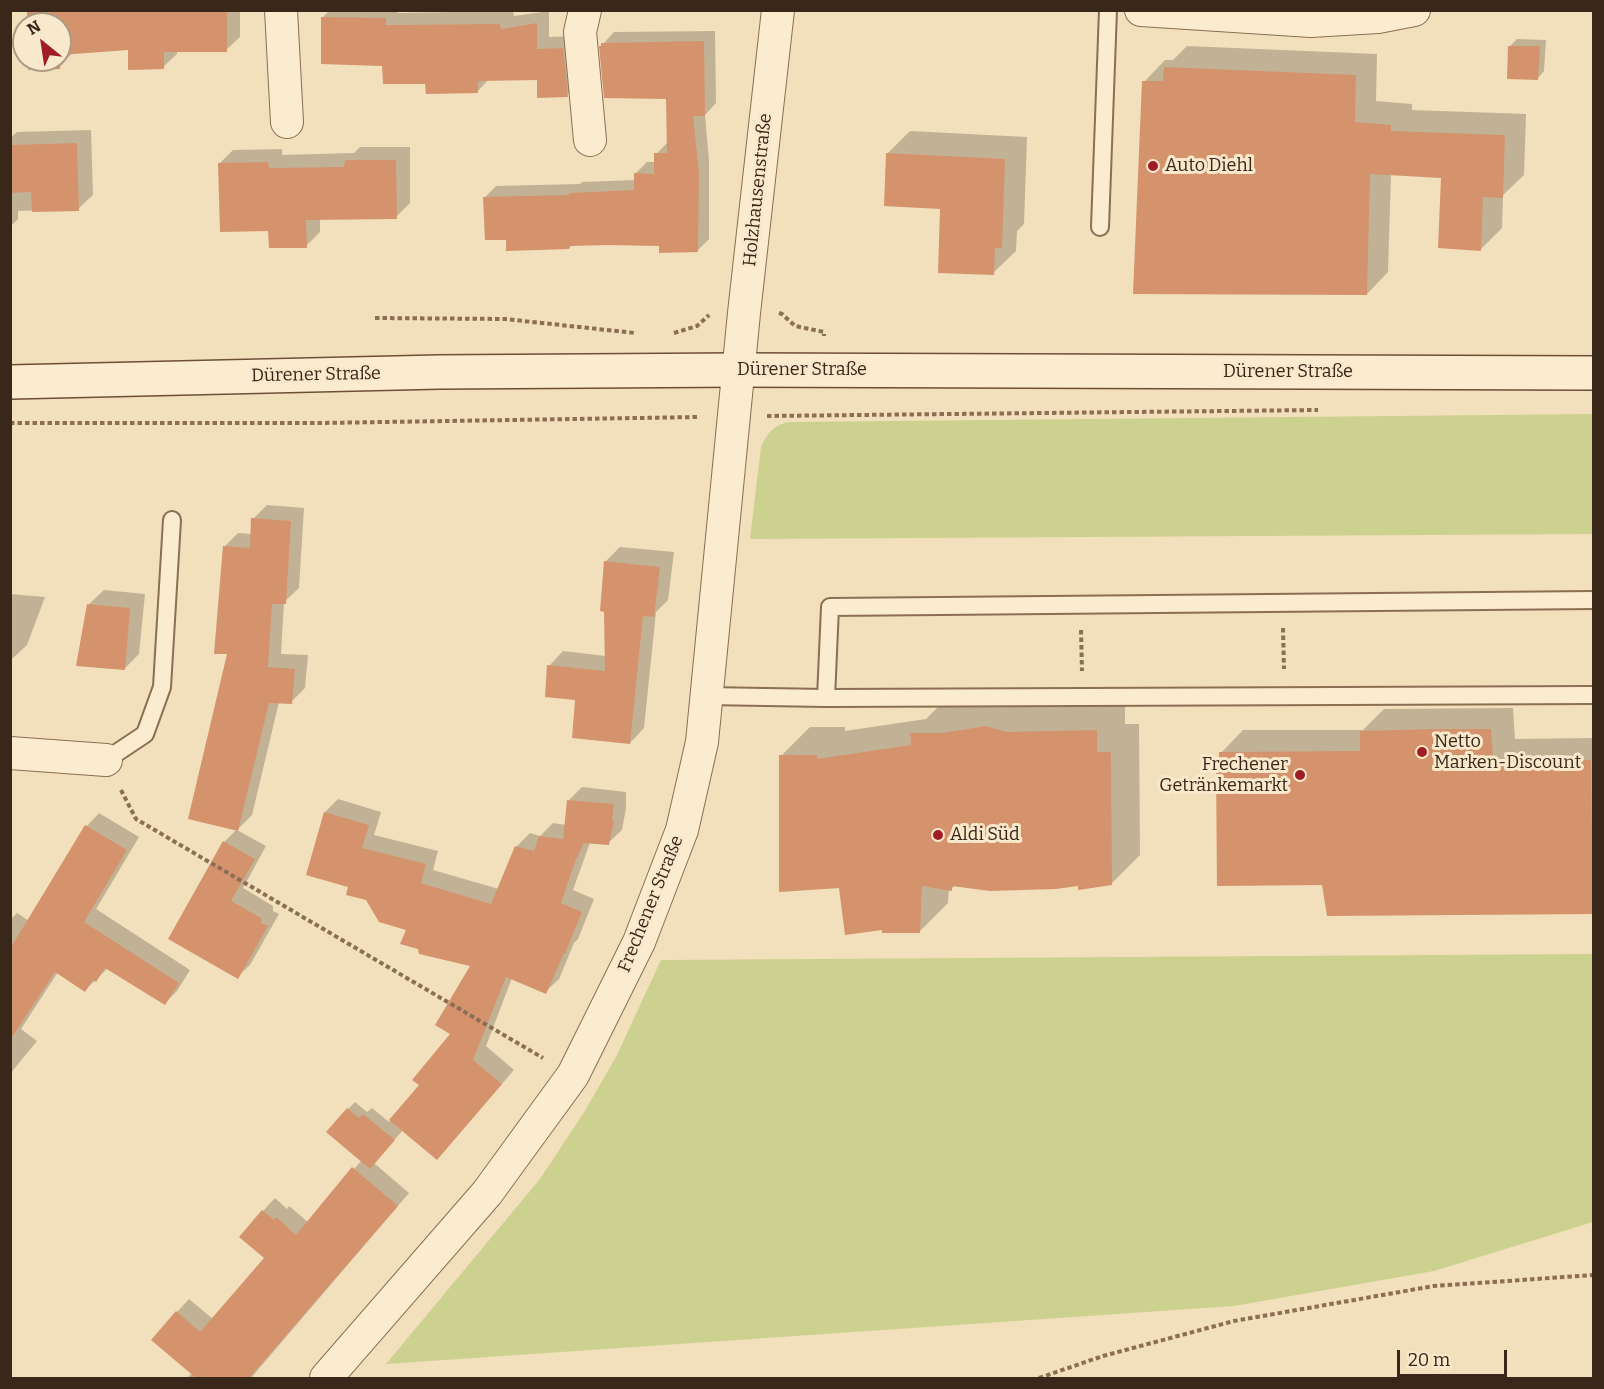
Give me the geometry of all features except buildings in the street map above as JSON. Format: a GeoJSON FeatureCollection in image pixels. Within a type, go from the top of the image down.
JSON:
{"type":"FeatureCollection","features":[{"type":"Feature","properties":{"kind":"main road","name":"Dürener Straße"},"geometry":{"type":"LineString","coordinates":[[10,382],[439,372],[738,369],[1593,373]]}},
{"type":"Feature","properties":{"kind":"street"},"geometry":{"type":"LineString","coordinates":[[280,10],[287,122]]}},
{"type":"Feature","properties":{"kind":"street"},"geometry":{"type":"LineString","coordinates":[[585,10],[580,32],[590,140]]}},
{"type":"Feature","properties":{"kind":"street","name":"Holzhausenstraße"},"geometry":{"type":"LineString","coordinates":[[738,369],[778,10]]}},
{"type":"Feature","properties":{"kind":"street"},"geometry":{"type":"LineString","coordinates":[[1141,10],[1311,21],[1378,17],[1414,10]]}},
{"type":"Feature","properties":{"kind":"street","name":"Frechener Straße"},"geometry":{"type":"LineString","coordinates":[[326,1378],[488,1193],[573,1075],[639,942],[682,830],[702,742],[738,369]]}},
{"type":"Feature","properties":{"kind":"street"},"geometry":{"type":"LineString","coordinates":[[10,753],[106,760]]}},
{"type":"Feature","properties":{"kind":"lane"},"geometry":{"type":"LineString","coordinates":[[1100,227],[1108,10]]}},
{"type":"Feature","properties":{"kind":"lane"},"geometry":{"type":"LineString","coordinates":[[106,760],[145,734],[162,687],[172,520]]}},
{"type":"Feature","properties":{"kind":"lane"},"geometry":{"type":"LineString","coordinates":[[826,698],[830,607],[1593,600]]}},
{"type":"Feature","properties":{"kind":"lane"},"geometry":{"type":"LineString","coordinates":[[706,696],[826,698],[1593,695]]}},
{"type":"Feature","properties":{"kind":"path"},"geometry":{"type":"LineString","coordinates":[[375,318],[505,319],[642,334]]}},
{"type":"Feature","properties":{"kind":"path"},"geometry":{"type":"LineString","coordinates":[[10,423],[321,423],[1322,410]]}},
{"type":"Feature","properties":{"kind":"path"},"geometry":{"type":"LineString","coordinates":[[1281,603],[1285,696]]}},
{"type":"Feature","properties":{"kind":"path"},"geometry":{"type":"LineString","coordinates":[[1081,605],[1082,696]]}},
{"type":"Feature","properties":{"kind":"path"},"geometry":{"type":"LineString","coordinates":[[106,760],[135,819],[573,1075]]}},
{"type":"Feature","properties":{"kind":"path"},"geometry":{"type":"LineString","coordinates":[[1039,1378],[1103,1356],[1234,1321],[1434,1286],[1593,1275]]}},
{"type":"Feature","properties":{"kind":"green space"},"geometry":{"type":"Polygon","coordinates":[[[1593,414],[1593,534],[750,539],[761,447],[772,430],[790,422],[1593,414]]]}},
{"type":"Feature","properties":{"kind":"green space"},"geometry":{"type":"Polygon","coordinates":[[[1593,954],[1593,1222],[1434,1271],[1234,1306],[386,1364],[540,1179],[583,1114],[616,1057],[661,960],[1593,954]]]}},
{"type":"Feature","properties":{"kind":"place","name":"Auto Diehl"},"geometry":{"type":"Point","coordinates":[1153,166]}},
{"type":"Feature","properties":{"kind":"place","name":"Netto Marken-Discount"},"geometry":{"type":"Point","coordinates":[1422,752]}},
{"type":"Feature","properties":{"kind":"place","name":"Frechener Getränkemarkt"},"geometry":{"type":"Point","coordinates":[1300,775]}},
{"type":"Feature","properties":{"kind":"place","name":"Aldi Süd"},"geometry":{"type":"Point","coordinates":[938,835]}}]}
